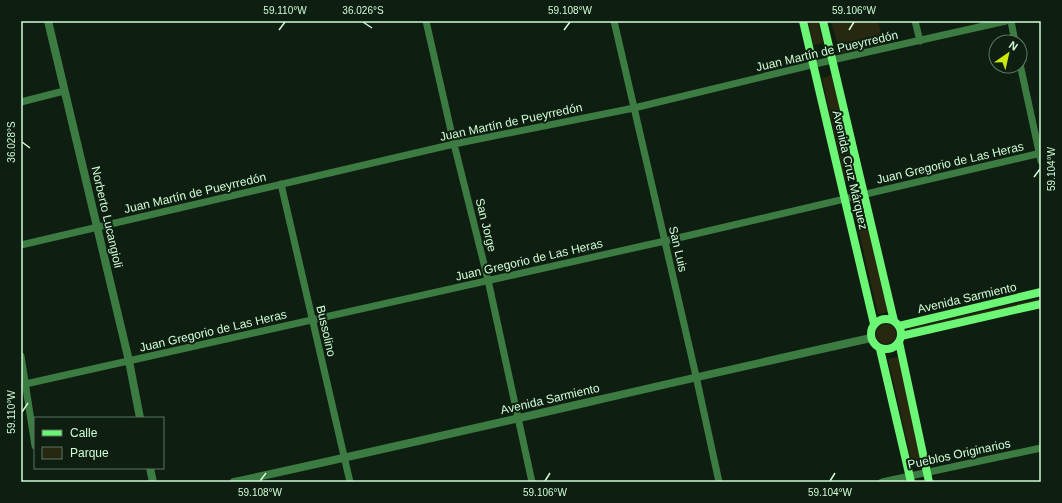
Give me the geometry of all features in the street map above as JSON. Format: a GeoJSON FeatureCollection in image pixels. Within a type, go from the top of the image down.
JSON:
{"type":"FeatureCollection","features":[{"type":"Feature","properties":{"kind":"main road","name":"Avenida Cruz Márquez"},"geometry":{"type":"LineString","coordinates":[[803,21],[874,324]]}},
{"type":"Feature","properties":{"kind":"main road","name":"Avenida Cruz Márquez"},"geometry":{"type":"LineString","coordinates":[[823,21],[863,194],[897,324]]}},
{"type":"Feature","properties":{"kind":"main road","name":"Avenida Sarmiento"},"geometry":{"type":"LineString","coordinates":[[897,324],[1041,292]]}},
{"type":"Feature","properties":{"kind":"main road","name":"Avenida Sarmiento"},"geometry":{"type":"LineString","coordinates":[[900,339],[1041,304]]}},
{"type":"Feature","properties":{"kind":"main road"},"geometry":{"type":"LineString","coordinates":[[900,339],[893,348],[880,348],[873,344],[871,330],[874,324],[882,319],[890,319],[897,324],[929,482]]}},
{"type":"Feature","properties":{"kind":"main road"},"geometry":{"type":"LineString","coordinates":[[880,348],[910,479]]}},
{"type":"Feature","properties":{"kind":"street","name":"Norberto Lucangioli"},"geometry":{"type":"LineString","coordinates":[[48,21],[129,361],[140,417]]}},
{"type":"Feature","properties":{"kind":"street","name":"San Jorge"},"geometry":{"type":"LineString","coordinates":[[426,21],[454,144],[488,280],[532,482]]}},
{"type":"Feature","properties":{"kind":"street","name":"San Luis"},"geometry":{"type":"LineString","coordinates":[[614,21],[696,376],[718,482]]}},
{"type":"Feature","properties":{"kind":"street"},"geometry":{"type":"LineString","coordinates":[[915,21],[920,41]]}},
{"type":"Feature","properties":{"kind":"street","name":"Juan Martín de Pueyrredón"},"geometry":{"type":"LineString","coordinates":[[21,245],[454,144],[634,108],[832,60],[1006,21]]}},
{"type":"Feature","properties":{"kind":"street"},"geometry":{"type":"LineString","coordinates":[[1011,21],[1013,34]]}},
{"type":"Feature","properties":{"kind":"street"},"geometry":{"type":"LineString","coordinates":[[1022,74],[1041,161]]}},
{"type":"Feature","properties":{"kind":"street"},"geometry":{"type":"LineString","coordinates":[[21,102],[64,91]]}},
{"type":"Feature","properties":{"kind":"street","name":"Juan Gregorio de Las Heras"},"geometry":{"type":"LineString","coordinates":[[23,384],[665,241],[1040,153]]}},
{"type":"Feature","properties":{"kind":"street","name":"Bussolino"},"geometry":{"type":"LineString","coordinates":[[281,184],[350,482]]}},
{"type":"Feature","properties":{"kind":"street","name":"Avenida Sarmiento"},"geometry":{"type":"LineString","coordinates":[[234,482],[518,419],[696,376],[871,338]]}},
{"type":"Feature","properties":{"kind":"street"},"geometry":{"type":"LineString","coordinates":[[21,356],[23,384],[34,441]]}},
{"type":"Feature","properties":{"kind":"street","name":"Pueblos Originarios"},"geometry":{"type":"LineString","coordinates":[[882,482],[910,479],[927,472],[1041,448]]}},
{"type":"Feature","properties":{"kind":"street"},"geometry":{"type":"LineString","coordinates":[[150,469],[153,482]]}},
{"type":"Feature","properties":{"kind":"green space"},"geometry":{"type":"Polygon","coordinates":[[[808,21],[818,21],[823,43],[813,45],[808,21]]]}},
{"type":"Feature","properties":{"kind":"green space"},"geometry":{"type":"Polygon","coordinates":[[[831,21],[878,21],[884,44],[840,54],[831,21]]]}},
{"type":"Feature","properties":{"kind":"green space"},"geometry":{"type":"Polygon","coordinates":[[[832,75],[855,180],[845,182],[822,78],[832,75]]]}},
{"type":"Feature","properties":{"kind":"green space"},"geometry":{"type":"Polygon","coordinates":[[[864,208],[888,312],[878,314],[854,210],[864,208]]]}},
{"type":"Feature","properties":{"kind":"green space"},"geometry":{"type":"Polygon","coordinates":[[[1041,298],[1041,301],[909,330],[909,328],[1041,298]]]}},
{"type":"Feature","properties":{"kind":"green space"},"geometry":{"type":"Polygon","coordinates":[[[886,324],[893,327],[896,334],[893,341],[886,344],[879,341],[876,334],[879,327],[886,324]]]}},
{"type":"Feature","properties":{"kind":"green space"},"geometry":{"type":"Polygon","coordinates":[[[898,357],[922,461],[912,463],[888,359],[898,357]]]}}]}
